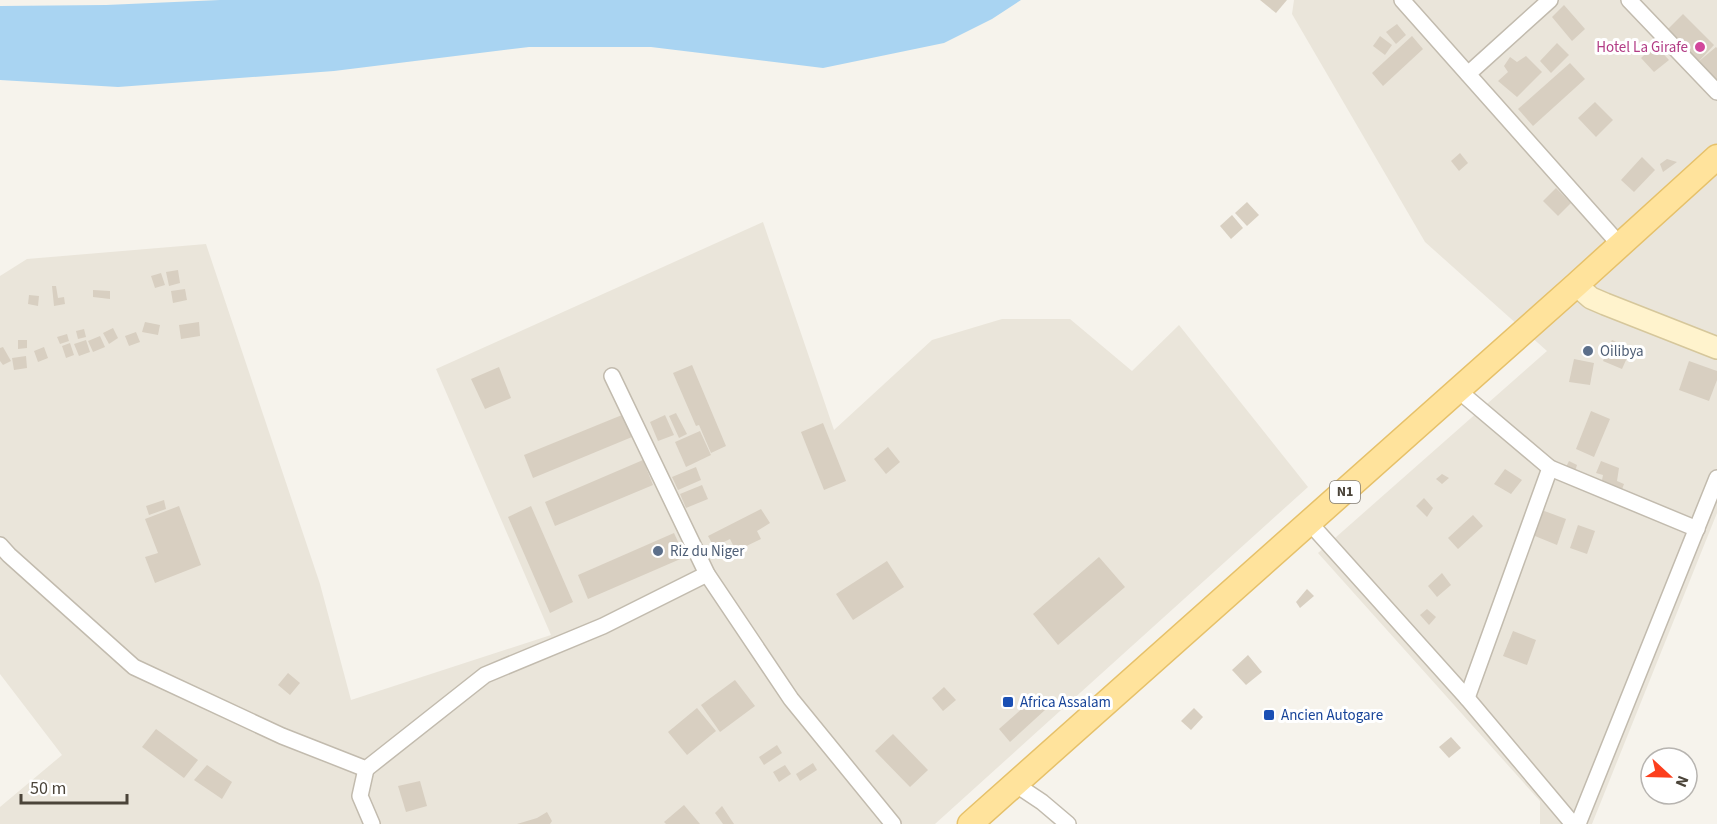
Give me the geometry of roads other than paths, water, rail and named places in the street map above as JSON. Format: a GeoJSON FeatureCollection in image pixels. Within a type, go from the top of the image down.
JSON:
{"type":"FeatureCollection","features":[{"type":"Feature","properties":{"kind":"main road","name":"N1"},"geometry":{"type":"LineString","coordinates":[[970,824],[1021,786],[1317,531],[1466,398],[1581,289],[1620,245],[1717,157]]}},
{"type":"Feature","properties":{"kind":"main road","name":"N1"},"geometry":{"type":"LineString","coordinates":[[986,824],[1021,786],[1717,171]]}},
{"type":"Feature","properties":{"kind":"street"},"geometry":{"type":"LineString","coordinates":[[1402,0],[1620,245]]}},
{"type":"Feature","properties":{"kind":"street"},"geometry":{"type":"LineString","coordinates":[[1468,74],[1550,0]]}},
{"type":"Feature","properties":{"kind":"street"},"geometry":{"type":"LineString","coordinates":[[1629,0],[1717,92]]}},
{"type":"Feature","properties":{"kind":"street"},"geometry":{"type":"LineString","coordinates":[[1581,289],[1605,304],[1717,348]]}},
{"type":"Feature","properties":{"kind":"street"},"geometry":{"type":"LineString","coordinates":[[612,376],[707,574],[791,699],[893,824]]}},
{"type":"Feature","properties":{"kind":"street"},"geometry":{"type":"LineString","coordinates":[[1466,398],[1550,468],[1697,529]]}},
{"type":"Feature","properties":{"kind":"street"},"geometry":{"type":"LineString","coordinates":[[1467,698],[1550,468]]}},
{"type":"Feature","properties":{"kind":"street"},"geometry":{"type":"LineString","coordinates":[[1578,824],[1717,478]]}},
{"type":"Feature","properties":{"kind":"street"},"geometry":{"type":"LineString","coordinates":[[1317,531],[1467,698],[1573,824]]}},
{"type":"Feature","properties":{"kind":"street"},"geometry":{"type":"LineString","coordinates":[[0,545],[134,667],[282,735],[366,769]]}},
{"type":"Feature","properties":{"kind":"street"},"geometry":{"type":"LineString","coordinates":[[372,824],[360,796],[366,769],[485,675],[603,626],[707,574]]}},
{"type":"Feature","properties":{"kind":"street"},"geometry":{"type":"LineString","coordinates":[[1021,786],[1068,824]]}},
{"type":"Feature","properties":{"kind":"water"},"geometry":{"type":"Polygon","coordinates":[[[220,0],[1021,0],[992,19],[944,43],[823,68],[651,47],[529,47],[334,71],[118,87],[0,80],[0,6],[106,5],[220,0]]]}},
{"type":"Feature","properties":{"kind":"place","name":"Hotel La Girafe"},"geometry":{"type":"Point","coordinates":[1700,47]}},
{"type":"Feature","properties":{"kind":"place","name":"Oilibya"},"geometry":{"type":"Point","coordinates":[1588,351]}},
{"type":"Feature","properties":{"kind":"place","name":"Riz du Niger"},"geometry":{"type":"Point","coordinates":[658,551]}},
{"type":"Feature","properties":{"kind":"place","name":"Africa Assalam"},"geometry":{"type":"Point","coordinates":[1008,702]}},
{"type":"Feature","properties":{"kind":"place","name":"Ancien Autogare"},"geometry":{"type":"Point","coordinates":[1269,715]}}]}
